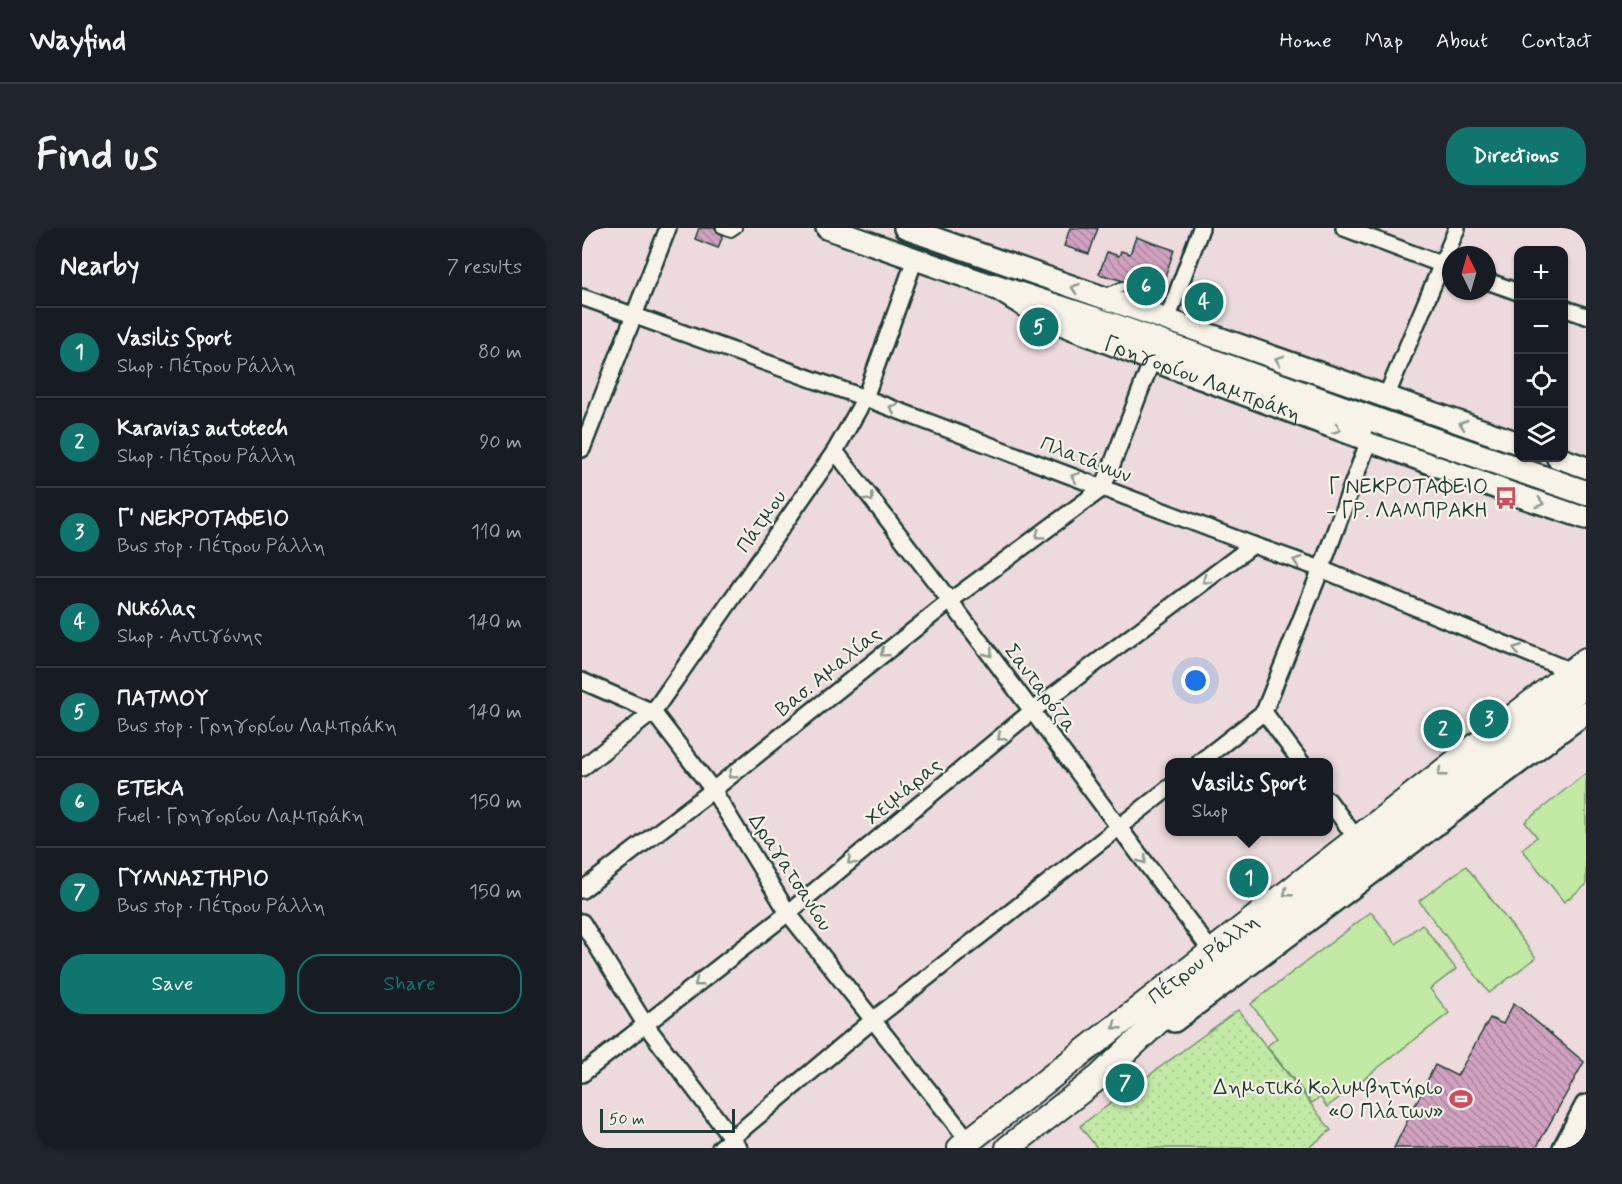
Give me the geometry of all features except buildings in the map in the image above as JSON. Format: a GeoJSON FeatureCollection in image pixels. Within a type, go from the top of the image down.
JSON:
{"type":"FeatureCollection","features":[{"type":"Feature","properties":{"kind":"main road","name":"Γρηγορίου Λαμπράκη"},"geometry":{"type":"LineString","coordinates":[[827,228],[993,286],[1049,320],[1152,360],[1372,430]]}},
{"type":"Feature","properties":{"kind":"main road","name":"Γρηγορίου Λαμπράκη"},"geometry":{"type":"LineString","coordinates":[[918,230],[1514,442]]}},
{"type":"Feature","properties":{"kind":"main road"},"geometry":{"type":"LineString","coordinates":[[993,286],[1114,326],[1372,430],[1584,504]]}},
{"type":"Feature","properties":{"kind":"main road"},"geometry":{"type":"LineString","coordinates":[[1568,462],[1586,468]]}},
{"type":"Feature","properties":{"kind":"main road","name":"Πέτρου Ράλλη"},"geometry":{"type":"LineString","coordinates":[[1099,1077],[1168,1012],[1223,965],[1429,805],[1581,672]]}},
{"type":"Feature","properties":{"kind":"main road","name":"Πέτρου Ράλλη"},"geometry":{"type":"LineString","coordinates":[[964,1144],[1357,838],[1581,672]]}},
{"type":"Feature","properties":{"kind":"main road","name":"Πέτρου Ράλλη"},"geometry":{"type":"LineString","coordinates":[[1008,1148],[1099,1077],[1586,712]]}},
{"type":"Feature","properties":{"kind":"main road"},"geometry":{"type":"LineString","coordinates":[[1564,1148],[1586,1106]]}},
{"type":"Feature","properties":{"kind":"street"},"geometry":{"type":"LineString","coordinates":[[582,448],[668,228]]}},
{"type":"Feature","properties":{"kind":"street"},"geometry":{"type":"LineString","coordinates":[[1163,318],[1201,228]]}},
{"type":"Feature","properties":{"kind":"street"},"geometry":{"type":"LineString","coordinates":[[1344,228],[1442,265]]}},
{"type":"Feature","properties":{"kind":"street"},"geometry":{"type":"LineString","coordinates":[[1452,246],[1457,228]]}},
{"type":"Feature","properties":{"kind":"street","name":"Πάτμου"},"geometry":{"type":"LineString","coordinates":[[582,768],[653,712],[835,451],[865,398],[915,259]]}},
{"type":"Feature","properties":{"kind":"street"},"geometry":{"type":"LineString","coordinates":[[1386,398],[1442,275]]}},
{"type":"Feature","properties":{"kind":"street"},"geometry":{"type":"LineString","coordinates":[[1496,284],[1514,291]]}},
{"type":"Feature","properties":{"kind":"street","name":"Πλατάνων"},"geometry":{"type":"LineString","coordinates":[[582,297],[865,398],[1321,569],[1581,672]]}},
{"type":"Feature","properties":{"kind":"street"},"geometry":{"type":"LineString","coordinates":[[1568,310],[1586,316]]}},
{"type":"Feature","properties":{"kind":"street"},"geometry":{"type":"LineString","coordinates":[[1103,488],[1152,360]]}},
{"type":"Feature","properties":{"kind":"street"},"geometry":{"type":"LineString","coordinates":[[1205,758],[1264,712],[1321,569],[1372,430]]}},
{"type":"Feature","properties":{"kind":"street","name":"Σανταρόζα"},"geometry":{"type":"LineString","coordinates":[[835,451],[1212,952]]}},
{"type":"Feature","properties":{"kind":"street","name":"Βασ. Αμαλίας"},"geometry":{"type":"LineString","coordinates":[[582,890],[713,790],[950,601],[1103,488]]}},
{"type":"Feature","properties":{"kind":"street","name":"Χειμάρας"},"geometry":{"type":"LineString","coordinates":[[582,1074],[788,913],[1032,711],[1253,545]]}},
{"type":"Feature","properties":{"kind":"street","name":"Δραγατσανίου"},"geometry":{"type":"LineString","coordinates":[[582,681],[653,712],[713,790],[788,913],[873,1020],[964,1144]]}},
{"type":"Feature","properties":{"kind":"street"},"geometry":{"type":"LineString","coordinates":[[1264,712],[1298,758]]}},
{"type":"Feature","properties":{"kind":"street"},"geometry":{"type":"LineString","coordinates":[[582,922],[645,1024],[730,1145],[873,1020],[1165,791]]}},
{"type":"Feature","properties":{"kind":"street"},"geometry":{"type":"LineString","coordinates":[[1333,805],[1357,838]]}},
{"type":"Feature","properties":{"kind":"lane"},"geometry":{"type":"LineString","coordinates":[[721,228],[731,232],[736,228]]}},
{"type":"Feature","properties":{"kind":"green space"},"geometry":{"type":"Polygon","coordinates":[[[1586,773],[1586,885],[1564,902],[1522,849],[1537,837],[1525,822],[1586,773]]]}},
{"type":"Feature","properties":{"kind":"green space"},"geometry":{"type":"Polygon","coordinates":[[[1466,866],[1536,958],[1489,993],[1419,901],[1466,866]]]}},
{"type":"Feature","properties":{"kind":"green space"},"geometry":{"type":"Polygon","coordinates":[[[1371,912],[1396,944],[1422,924],[1456,969],[1430,989],[1449,1013],[1327,1107],[1320,1097],[1312,1103],[1267,1046],[1277,1038],[1251,1004],[1371,912]]]}},
{"type":"Feature","properties":{"kind":"green space"},"geometry":{"type":"Polygon","coordinates":[[[1238,1010],[1331,1130],[1308,1148],[1097,1148],[1080,1126],[1238,1010]]]}},
{"type":"Feature","properties":{"kind":"place","name":"ΕΤΕΚΑ"},"geometry":{"type":"Point","coordinates":[1146,286]}},
{"type":"Feature","properties":{"kind":"place","name":"Νικόλας"},"geometry":{"type":"Point","coordinates":[1204,302]}},
{"type":"Feature","properties":{"kind":"place","name":"ΠΑΤΜΟΥ"},"geometry":{"type":"Point","coordinates":[1039,327]}},
{"type":"Feature","properties":{"kind":"place","name":"Γ ΝΕΚΡΟΤΑΦΕΙΟ - ΓΡ. ΛΑΜΠΡΑΚΗ"},"geometry":{"type":"Point","coordinates":[1506,498]}},
{"type":"Feature","properties":{"kind":"place","name":"Γ' ΝΕΚΡΟΤΑΦΕΙΟ"},"geometry":{"type":"Point","coordinates":[1489,719]}},
{"type":"Feature","properties":{"kind":"place","name":"Karavias autotech"},"geometry":{"type":"Point","coordinates":[1443,729]}},
{"type":"Feature","properties":{"kind":"place","name":"Vasilis Sport"},"geometry":{"type":"Point","coordinates":[1249,878]}},
{"type":"Feature","properties":{"kind":"place","name":"ΓΥΜΝΑΣΤΗΡΙΟ"},"geometry":{"type":"Point","coordinates":[1125,1083]}},
{"type":"Feature","properties":{"kind":"place","name":"Δημοτικό Κολυμβητήριο «Ο Πλάτων»"},"geometry":{"type":"Point","coordinates":[1461,1099]}}]}
